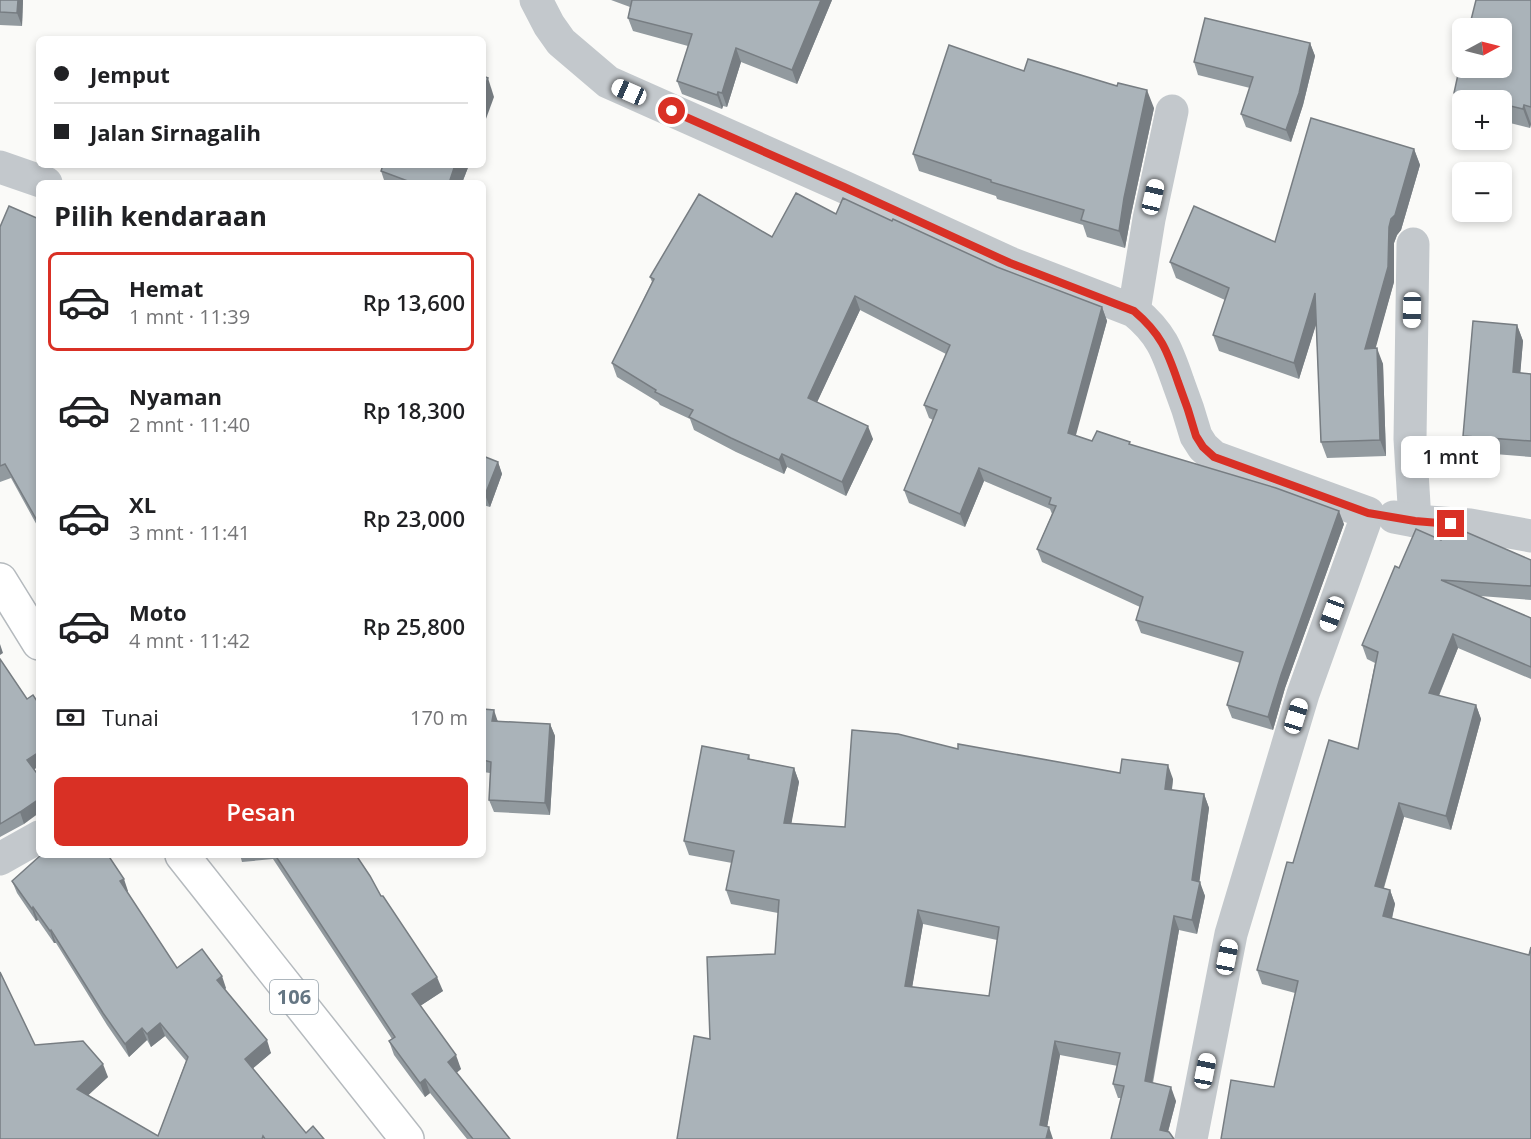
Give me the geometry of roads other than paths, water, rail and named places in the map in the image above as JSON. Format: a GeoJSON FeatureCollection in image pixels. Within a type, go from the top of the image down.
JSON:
{"type":"FeatureCollection","features":[{"type":"Feature","properties":{"kind":"main road"},"geometry":{"type":"LineString","coordinates":[[0,580],[36,638]]}},
{"type":"Feature","properties":{"kind":"main road","name":"106"},"geometry":{"type":"LineString","coordinates":[[184,858],[407,1139]]}},
{"type":"Feature","properties":{"kind":"street"},"geometry":{"type":"LineString","coordinates":[[536,0],[561,42],[608,82],[1010,263],[1134,311],[1147,322],[1170,356],[1196,436],[1203,447],[1214,457],[1368,513],[1415,521],[1470,525],[1531,536]]}},
{"type":"Feature","properties":{"kind":"street"},"geometry":{"type":"LineString","coordinates":[[1134,311],[1149,219],[1172,111]]}},
{"type":"Feature","properties":{"kind":"street"},"geometry":{"type":"LineString","coordinates":[[0,167],[37,180]]}},
{"type":"Feature","properties":{"kind":"street"},"geometry":{"type":"LineString","coordinates":[[1413,244],[1410,439],[1415,521]]}},
{"type":"Feature","properties":{"kind":"street"},"geometry":{"type":"LineString","coordinates":[[1191,1139],[1231,934],[1303,694],[1368,513]]}},
{"type":"Feature","properties":{"kind":"street"},"geometry":{"type":"LineString","coordinates":[[0,859],[36,839]]}}]}
